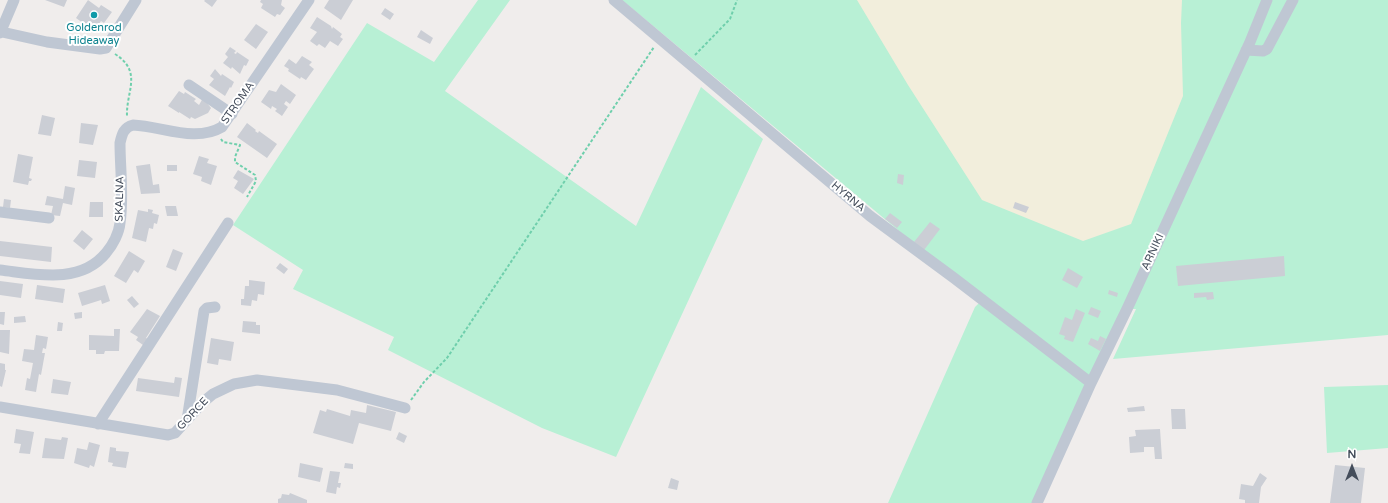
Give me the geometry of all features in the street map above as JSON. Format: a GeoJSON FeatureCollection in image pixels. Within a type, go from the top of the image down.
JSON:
{"type":"FeatureCollection","features":[{"type":"Feature","properties":{"kind":"street"},"geometry":{"type":"LineString","coordinates":[[14,0],[1,33],[47,42],[93,48],[106,48],[136,0]]}},
{"type":"Feature","properties":{"kind":"street","name":"STROMA"},"geometry":{"type":"LineString","coordinates":[[128,126],[140,125],[180,133],[212,133],[222,127],[309,0]]}},
{"type":"Feature","properties":{"kind":"street","name":"HYRNA"},"geometry":{"type":"LineString","coordinates":[[614,0],[870,216],[1091,383]]}},
{"type":"Feature","properties":{"kind":"street","name":"ARNIKI"},"geometry":{"type":"LineString","coordinates":[[1037,503],[1268,0]]}},
{"type":"Feature","properties":{"kind":"street"},"geometry":{"type":"LineString","coordinates":[[1246,50],[1263,51],[1267,48],[1293,0]]}},
{"type":"Feature","properties":{"kind":"street"},"geometry":{"type":"LineString","coordinates":[[189,85],[232,114]]}},
{"type":"Feature","properties":{"kind":"street","name":"SKALNA"},"geometry":{"type":"LineString","coordinates":[[0,270],[50,276],[72,274],[89,267],[104,256],[113,242],[120,225],[120,143],[121,136],[128,126]]}},
{"type":"Feature","properties":{"kind":"street"},"geometry":{"type":"LineString","coordinates":[[0,212],[49,218]]}},
{"type":"Feature","properties":{"kind":"street"},"geometry":{"type":"LineString","coordinates":[[98,424],[228,223]]}},
{"type":"Feature","properties":{"kind":"street"},"geometry":{"type":"LineString","coordinates":[[187,421],[204,311],[206,308],[215,307]]}},
{"type":"Feature","properties":{"kind":"street","name":"GORCE"},"geometry":{"type":"LineString","coordinates":[[0,408],[168,435],[175,433],[202,403],[213,394],[234,384],[258,380],[336,390],[405,408]]}},
{"type":"Feature","properties":{"kind":"path"},"geometry":{"type":"LineString","coordinates":[[688,63],[730,19],[737,0]]}},
{"type":"Feature","properties":{"kind":"path"},"geometry":{"type":"LineString","coordinates":[[405,408],[424,382],[446,358],[660,39]]}},
{"type":"Feature","properties":{"kind":"path"},"geometry":{"type":"LineString","coordinates":[[106,48],[124,59],[129,67],[132,77],[127,108],[128,126]]}},
{"type":"Feature","properties":{"kind":"path"},"geometry":{"type":"LineString","coordinates":[[223,142],[240,145],[235,162],[256,178],[256,181],[247,197]]}},
{"type":"Feature","properties":{"kind":"green space"},"geometry":{"type":"Polygon","coordinates":[[[478,0],[510,0],[445,91],[636,226],[701,87],[763,139],[616,457],[542,428],[388,350],[394,337],[293,289],[303,270],[233,225],[367,23],[434,62],[478,0]]]}},
{"type":"Feature","properties":{"kind":"green space"},"geometry":{"type":"Polygon","coordinates":[[[622,0],[1388,0],[1388,335],[1113,359],[1136,309],[1127,309],[1037,503],[888,503],[975,307],[982,300],[622,0]]]}},
{"type":"Feature","properties":{"kind":"green space"},"geometry":{"type":"Polygon","coordinates":[[[1388,385],[1388,448],[1327,453],[1324,387],[1388,385]]]}},
{"type":"Feature","properties":{"kind":"sand"},"geometry":{"type":"Polygon","coordinates":[[[857,0],[1182,0],[1181,23],[1183,96],[1131,224],[1083,241],[982,200],[908,85],[857,0]]]}},
{"type":"Feature","properties":{"kind":"building"},"geometry":{"type":"Polygon","coordinates":[[[45,0],[67,0],[64,7],[45,0]]]}},
{"type":"Feature","properties":{"kind":"building","name":"Goldenrod Hideaway"},"geometry":{"type":"Polygon","coordinates":[[[88,0],[99,8],[101,5],[112,12],[104,23],[101,21],[94,31],[76,18],[88,0]]]}},
{"type":"Feature","properties":{"kind":"building"},"geometry":{"type":"Polygon","coordinates":[[[217,0],[212,7],[204,1],[217,0]]]}},
{"type":"Feature","properties":{"kind":"building"},"geometry":{"type":"Polygon","coordinates":[[[261,0],[282,0],[281,5],[285,8],[280,15],[277,14],[275,17],[261,8],[263,4],[260,2],[261,0]]]}},
{"type":"Feature","properties":{"kind":"building"},"geometry":{"type":"Polygon","coordinates":[[[329,0],[353,0],[341,20],[324,8],[329,0]]]}},
{"type":"Feature","properties":{"kind":"building"},"geometry":{"type":"Polygon","coordinates":[[[385,8],[394,14],[390,20],[381,14],[385,8]]]}},
{"type":"Feature","properties":{"kind":"building"},"geometry":{"type":"Polygon","coordinates":[[[317,17],[331,26],[332,29],[333,27],[342,34],[340,37],[343,39],[338,46],[330,41],[325,48],[319,44],[317,46],[310,41],[317,32],[310,28],[317,17]]]}},
{"type":"Feature","properties":{"kind":"building"},"geometry":{"type":"Polygon","coordinates":[[[256,24],[268,32],[256,49],[244,40],[256,24]]]}},
{"type":"Feature","properties":{"kind":"building"},"geometry":{"type":"Polygon","coordinates":[[[421,30],[433,38],[430,44],[417,37],[421,30]]]}},
{"type":"Feature","properties":{"kind":"building"},"geometry":{"type":"Polygon","coordinates":[[[230,47],[236,51],[234,53],[236,54],[237,52],[249,60],[246,66],[244,65],[240,74],[232,67],[231,69],[223,63],[228,57],[225,54],[230,47]]]}},
{"type":"Feature","properties":{"kind":"building"},"geometry":{"type":"Polygon","coordinates":[[[302,56],[312,62],[309,65],[314,69],[306,80],[301,77],[300,79],[288,71],[289,69],[284,66],[289,59],[296,64],[302,56]]]}},
{"type":"Feature","properties":{"kind":"building"},"geometry":{"type":"Polygon","coordinates":[[[215,69],[221,76],[222,74],[234,82],[225,96],[209,85],[214,79],[210,76],[215,69]]]}},
{"type":"Feature","properties":{"kind":"building"},"geometry":{"type":"Polygon","coordinates":[[[281,84],[296,95],[290,104],[286,101],[284,104],[288,107],[282,116],[275,111],[277,109],[272,106],[271,109],[261,102],[269,90],[276,92],[281,84]]]}},
{"type":"Feature","properties":{"kind":"building"},"geometry":{"type":"Polygon","coordinates":[[[179,91],[184,94],[185,92],[196,99],[194,101],[199,105],[203,98],[211,108],[208,113],[195,119],[191,117],[190,119],[168,106],[179,91]]]}},
{"type":"Feature","properties":{"kind":"building"},"geometry":{"type":"Polygon","coordinates":[[[42,115],[55,118],[51,136],[38,134],[42,115]]]}},
{"type":"Feature","properties":{"kind":"building"},"geometry":{"type":"Polygon","coordinates":[[[81,123],[98,125],[93,145],[79,143],[81,123]]]}},
{"type":"Feature","properties":{"kind":"building"},"geometry":{"type":"Polygon","coordinates":[[[247,123],[256,130],[255,131],[258,133],[259,131],[277,144],[267,158],[237,137],[247,123]]]}},
{"type":"Feature","properties":{"kind":"building"},"geometry":{"type":"Polygon","coordinates":[[[18,154],[33,157],[29,178],[32,179],[29,181],[28,185],[13,182],[18,154]]]}},
{"type":"Feature","properties":{"kind":"building"},"geometry":{"type":"Polygon","coordinates":[[[199,156],[209,159],[207,163],[217,166],[211,185],[201,181],[202,177],[193,174],[199,156]]]}},
{"type":"Feature","properties":{"kind":"building"},"geometry":{"type":"Polygon","coordinates":[[[79,160],[97,162],[95,178],[77,176],[79,160]]]}},
{"type":"Feature","properties":{"kind":"building"},"geometry":{"type":"Polygon","coordinates":[[[150,164],[153,185],[159,184],[160,193],[141,194],[136,166],[150,164]]]}},
{"type":"Feature","properties":{"kind":"building"},"geometry":{"type":"Polygon","coordinates":[[[167,165],[177,165],[177,171],[167,171],[167,165]]]}},
{"type":"Feature","properties":{"kind":"building"},"geometry":{"type":"Polygon","coordinates":[[[238,170],[254,179],[243,194],[234,188],[238,181],[233,178],[238,170]]]}},
{"type":"Feature","properties":{"kind":"building"},"geometry":{"type":"Polygon","coordinates":[[[898,174],[904,175],[903,185],[897,183],[898,174]]]}},
{"type":"Feature","properties":{"kind":"building"},"geometry":{"type":"Polygon","coordinates":[[[65,186],[75,188],[72,205],[63,203],[60,216],[51,215],[53,206],[45,205],[47,196],[63,199],[65,186]]]}},
{"type":"Feature","properties":{"kind":"building"},"geometry":{"type":"Polygon","coordinates":[[[4,199],[11,200],[10,208],[3,207],[4,199]]]}},
{"type":"Feature","properties":{"kind":"building"},"geometry":{"type":"Polygon","coordinates":[[[90,202],[103,202],[103,217],[89,217],[90,202]]]}},
{"type":"Feature","properties":{"kind":"building"},"geometry":{"type":"Polygon","coordinates":[[[1015,202],[1029,207],[1026,213],[1013,208],[1015,202]]]}},
{"type":"Feature","properties":{"kind":"building"},"geometry":{"type":"Polygon","coordinates":[[[165,206],[176,206],[178,216],[167,216],[165,206]]]}},
{"type":"Feature","properties":{"kind":"building"},"geometry":{"type":"Polygon","coordinates":[[[148,209],[153,210],[152,213],[159,215],[157,224],[154,223],[153,229],[149,228],[146,242],[132,238],[138,210],[148,212],[148,209]]]}},
{"type":"Feature","properties":{"kind":"building"},"geometry":{"type":"Polygon","coordinates":[[[890,213],[902,222],[897,228],[885,219],[890,213]]]}},
{"type":"Feature","properties":{"kind":"building"},"geometry":{"type":"Polygon","coordinates":[[[930,222],[940,229],[924,250],[914,242],[930,222]]]}},
{"type":"Feature","properties":{"kind":"building"},"geometry":{"type":"Polygon","coordinates":[[[82,230],[93,239],[84,250],[73,241],[82,230]]]}},
{"type":"Feature","properties":{"kind":"building"},"geometry":{"type":"Polygon","coordinates":[[[0,241],[52,247],[51,262],[0,256],[0,241]]]}},
{"type":"Feature","properties":{"kind":"building"},"geometry":{"type":"Polygon","coordinates":[[[173,249],[183,253],[176,271],[166,267],[173,249]]]}},
{"type":"Feature","properties":{"kind":"building"},"geometry":{"type":"Polygon","coordinates":[[[129,251],[145,261],[138,273],[134,270],[126,283],[114,276],[129,251]]]}},
{"type":"Feature","properties":{"kind":"building"},"geometry":{"type":"Polygon","coordinates":[[[1284,256],[1285,276],[1178,286],[1176,266],[1284,256]]]}},
{"type":"Feature","properties":{"kind":"building"},"geometry":{"type":"Polygon","coordinates":[[[280,263],[288,269],[284,274],[276,268],[280,263]]]}},
{"type":"Feature","properties":{"kind":"building"},"geometry":{"type":"Polygon","coordinates":[[[1068,268],[1083,277],[1077,288],[1062,280],[1068,268]]]}},
{"type":"Feature","properties":{"kind":"building"},"geometry":{"type":"Polygon","coordinates":[[[249,280],[265,282],[264,295],[258,294],[257,301],[252,300],[251,306],[241,305],[241,299],[244,299],[245,286],[249,286],[249,280]]]}},
{"type":"Feature","properties":{"kind":"building"},"geometry":{"type":"Polygon","coordinates":[[[0,281],[23,284],[21,298],[0,295],[0,281]]]}},
{"type":"Feature","properties":{"kind":"building"},"geometry":{"type":"Polygon","coordinates":[[[37,285],[65,289],[63,303],[35,299],[37,285]]]}},
{"type":"Feature","properties":{"kind":"building"},"geometry":{"type":"Polygon","coordinates":[[[105,285],[110,301],[102,304],[101,300],[82,306],[78,293],[105,285]]]}},
{"type":"Feature","properties":{"kind":"building"},"geometry":{"type":"Polygon","coordinates":[[[1109,290],[1118,293],[1117,297],[1108,294],[1109,290]]]}},
{"type":"Feature","properties":{"kind":"building"},"geometry":{"type":"Polygon","coordinates":[[[1213,292],[1214,299],[1207,300],[1206,297],[1194,298],[1194,293],[1213,292]]]}},
{"type":"Feature","properties":{"kind":"building"},"geometry":{"type":"Polygon","coordinates":[[[132,296],[139,304],[134,308],[127,300],[132,296]]]}},
{"type":"Feature","properties":{"kind":"building"},"geometry":{"type":"Polygon","coordinates":[[[1091,307],[1101,311],[1098,318],[1088,314],[1091,307]]]}},
{"type":"Feature","properties":{"kind":"building"},"geometry":{"type":"Polygon","coordinates":[[[147,309],[160,316],[146,338],[150,340],[143,345],[136,340],[138,337],[130,332],[147,309]]]}},
{"type":"Feature","properties":{"kind":"building"},"geometry":{"type":"Polygon","coordinates":[[[1076,309],[1085,313],[1073,342],[1064,339],[1065,336],[1059,334],[1065,317],[1072,320],[1076,309]]]}},
{"type":"Feature","properties":{"kind":"building"},"geometry":{"type":"Polygon","coordinates":[[[0,312],[5,312],[4,325],[0,324],[0,312]]]}},
{"type":"Feature","properties":{"kind":"building"},"geometry":{"type":"Polygon","coordinates":[[[82,312],[82,318],[75,319],[74,313],[82,312]]]}},
{"type":"Feature","properties":{"kind":"building"},"geometry":{"type":"Polygon","coordinates":[[[25,316],[26,322],[14,323],[14,317],[25,316]]]}},
{"type":"Feature","properties":{"kind":"building"},"geometry":{"type":"Polygon","coordinates":[[[243,321],[256,322],[256,325],[260,325],[260,334],[242,332],[243,321]]]}},
{"type":"Feature","properties":{"kind":"building"},"geometry":{"type":"Polygon","coordinates":[[[58,322],[63,323],[62,331],[57,331],[58,322]]]}},
{"type":"Feature","properties":{"kind":"building"},"geometry":{"type":"Polygon","coordinates":[[[114,329],[120,329],[119,351],[105,351],[104,354],[96,354],[96,350],[89,350],[89,335],[114,336],[114,329]]]}},
{"type":"Feature","properties":{"kind":"building"},"geometry":{"type":"Polygon","coordinates":[[[0,330],[10,330],[9,354],[0,352],[0,330]]]}},
{"type":"Feature","properties":{"kind":"building"},"geometry":{"type":"Polygon","coordinates":[[[36,335],[48,337],[46,349],[43,348],[42,353],[45,353],[36,392],[25,390],[27,378],[30,379],[33,363],[22,361],[24,349],[34,350],[36,335]]]}},
{"type":"Feature","properties":{"kind":"building"},"geometry":{"type":"Polygon","coordinates":[[[1100,336],[1106,339],[1100,351],[1088,344],[1091,338],[1098,341],[1100,336]]]}},
{"type":"Feature","properties":{"kind":"building"},"geometry":{"type":"Polygon","coordinates":[[[211,338],[234,342],[231,361],[219,359],[218,365],[207,363],[211,338]]]}},
{"type":"Feature","properties":{"kind":"building"},"geometry":{"type":"Polygon","coordinates":[[[0,363],[5,364],[6,370],[2,387],[0,386],[0,363]]]}},
{"type":"Feature","properties":{"kind":"building"},"geometry":{"type":"Polygon","coordinates":[[[175,377],[182,378],[179,397],[136,391],[138,378],[174,383],[175,377]]]}},
{"type":"Feature","properties":{"kind":"building"},"geometry":{"type":"Polygon","coordinates":[[[53,379],[71,382],[68,395],[51,393],[53,379]]]}},
{"type":"Feature","properties":{"kind":"building"},"geometry":{"type":"Polygon","coordinates":[[[367,405],[396,412],[391,431],[359,423],[353,444],[313,433],[320,410],[326,412],[327,409],[350,416],[351,410],[366,413],[367,405]]]}},
{"type":"Feature","properties":{"kind":"building"},"geometry":{"type":"Polygon","coordinates":[[[1144,406],[1145,411],[1128,412],[1127,408],[1144,406]]]}},
{"type":"Feature","properties":{"kind":"building"},"geometry":{"type":"Polygon","coordinates":[[[1171,409],[1185,409],[1186,429],[1172,429],[1171,409]]]}},
{"type":"Feature","properties":{"kind":"building"},"geometry":{"type":"Polygon","coordinates":[[[16,429],[34,432],[30,454],[19,453],[21,444],[14,443],[16,429]]]}},
{"type":"Feature","properties":{"kind":"building"},"geometry":{"type":"Polygon","coordinates":[[[1160,429],[1162,459],[1155,459],[1154,447],[1144,447],[1144,452],[1130,453],[1129,437],[1136,436],[1135,430],[1160,429]]]}},
{"type":"Feature","properties":{"kind":"building"},"geometry":{"type":"Polygon","coordinates":[[[399,432],[407,436],[404,443],[396,439],[399,432]]]}},
{"type":"Feature","properties":{"kind":"building"},"geometry":{"type":"Polygon","coordinates":[[[62,437],[68,438],[64,459],[42,458],[45,438],[61,440],[62,437]]]}},
{"type":"Feature","properties":{"kind":"building"},"geometry":{"type":"Polygon","coordinates":[[[89,442],[100,445],[94,467],[90,465],[89,468],[74,463],[77,448],[87,450],[89,442]]]}},
{"type":"Feature","properties":{"kind":"building"},"geometry":{"type":"Polygon","coordinates":[[[110,447],[116,448],[116,451],[129,452],[126,468],[112,466],[113,463],[108,462],[110,447]]]}},
{"type":"Feature","properties":{"kind":"building"},"geometry":{"type":"Polygon","coordinates":[[[300,463],[323,468],[320,482],[298,477],[300,463]]]}},
{"type":"Feature","properties":{"kind":"building"},"geometry":{"type":"Polygon","coordinates":[[[345,463],[353,464],[353,469],[344,468],[345,463]]]}},
{"type":"Feature","properties":{"kind":"building"},"geometry":{"type":"Polygon","coordinates":[[[1335,465],[1365,468],[1361,503],[1330,503],[1335,465]]]}},
{"type":"Feature","properties":{"kind":"building"},"geometry":{"type":"Polygon","coordinates":[[[330,471],[340,472],[338,483],[341,483],[340,488],[337,487],[336,494],[326,492],[330,471]]]}},
{"type":"Feature","properties":{"kind":"building"},"geometry":{"type":"Polygon","coordinates":[[[1260,473],[1267,478],[1261,487],[1259,503],[1245,503],[1245,500],[1239,499],[1241,484],[1253,486],[1260,473]]]}},
{"type":"Feature","properties":{"kind":"building"},"geometry":{"type":"Polygon","coordinates":[[[671,478],[679,481],[677,490],[668,488],[671,478]]]}},
{"type":"Feature","properties":{"kind":"building"},"geometry":{"type":"Polygon","coordinates":[[[290,493],[307,500],[307,503],[278,503],[278,499],[281,498],[282,494],[289,495],[290,493]]]}},
{"type":"Feature","properties":{"kind":"place","name":"Goldenrod Hideaway"},"geometry":{"type":"Point","coordinates":[94,15]}}]}
